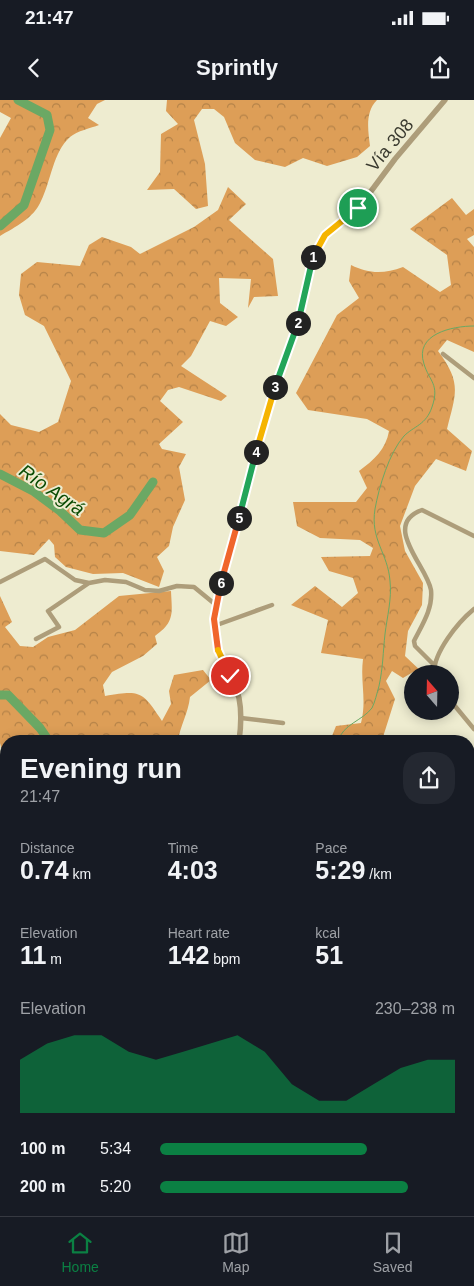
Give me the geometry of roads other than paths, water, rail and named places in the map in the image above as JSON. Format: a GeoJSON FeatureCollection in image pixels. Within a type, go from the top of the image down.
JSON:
{"type":"FeatureCollection","features":[{"type":"Feature","properties":{"kind":"street","name":"Vía 308"},"geometry":{"type":"LineString","coordinates":[[239,735],[241,718],[239,699],[217,647],[214,626],[216,605],[279,372],[292,341],[310,267],[318,246],[325,235],[360,206],[445,100]]}},
{"type":"Feature","properties":{"kind":"street"},"geometry":{"type":"LineString","coordinates":[[444,354],[474,378]]}},
{"type":"Feature","properties":{"kind":"street"},"geometry":{"type":"LineString","coordinates":[[474,536],[422,510],[414,513],[407,523],[406,538],[409,547],[425,574],[431,590],[430,612],[414,641],[415,646],[433,664],[461,620],[474,609]]}},
{"type":"Feature","properties":{"kind":"street"},"geometry":{"type":"LineString","coordinates":[[0,582],[44,559],[75,580],[126,582],[145,590],[159,591],[177,586],[194,587],[216,605]]}},
{"type":"Feature","properties":{"kind":"street"},"geometry":{"type":"LineString","coordinates":[[36,639],[59,627],[48,611],[89,582]]}},
{"type":"Feature","properties":{"kind":"street"},"geometry":{"type":"LineString","coordinates":[[214,626],[272,605]]}},
{"type":"Feature","properties":{"kind":"street"},"geometry":{"type":"LineString","coordinates":[[459,711],[474,729]]}},
{"type":"Feature","properties":{"kind":"street"},"geometry":{"type":"LineString","coordinates":[[241,718],[283,723]]}},
{"type":"Feature","properties":{"kind":"waterway"},"geometry":{"type":"LineString","coordinates":[[0,226],[24,205],[50,130],[47,115],[18,100]]}},
{"type":"Feature","properties":{"kind":"waterway"},"geometry":{"type":"LineString","coordinates":[[340,735],[372,708],[379,686],[390,588],[389,571],[375,529],[375,509],[382,481],[394,451],[404,436],[427,418],[432,407],[435,393],[433,383],[424,364],[422,354],[424,345],[437,334],[446,330],[474,326]]}},
{"type":"Feature","properties":{"kind":"waterway","name":"Río Agrá"},"geometry":{"type":"LineString","coordinates":[[0,474],[33,491],[60,511],[80,530],[104,533],[130,515],[153,482]]}},
{"type":"Feature","properties":{"kind":"waterway"},"geometry":{"type":"LineString","coordinates":[[0,695],[8,695],[45,735]]}}]}
